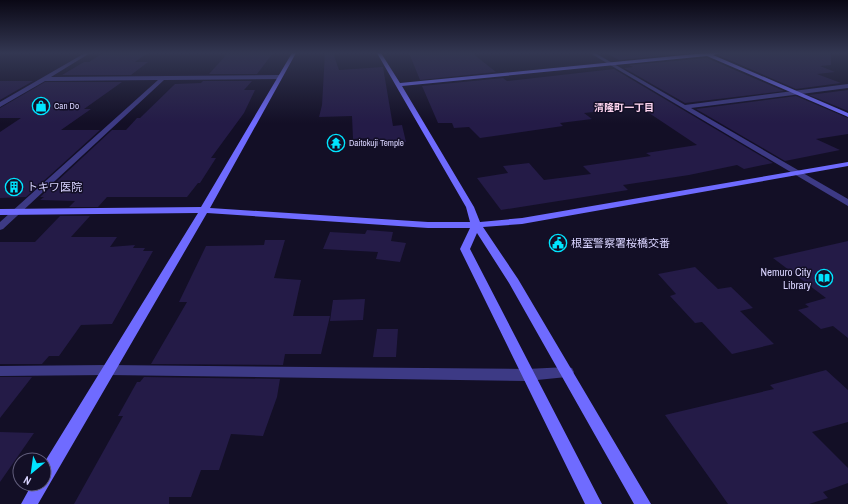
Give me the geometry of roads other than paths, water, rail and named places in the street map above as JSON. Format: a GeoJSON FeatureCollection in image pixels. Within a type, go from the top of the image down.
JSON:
{"type":"FeatureCollection","features":[{"type":"Feature","properties":{"kind":"street"},"geometry":{"type":"LineString","coordinates":[[0,105],[49,77]]}},
{"type":"Feature","properties":{"kind":"street"},"geometry":{"type":"LineString","coordinates":[[45,79],[279,77]]}},
{"type":"Feature","properties":{"kind":"street"},"geometry":{"type":"LineString","coordinates":[[52,464],[203,210],[279,77]]}},
{"type":"Feature","properties":{"kind":"street"},"geometry":{"type":"LineString","coordinates":[[394,77],[470,207],[476,226],[491,245],[510,276],[643,504]]}},
{"type":"Feature","properties":{"kind":"street"},"geometry":{"type":"LineString","coordinates":[[399,85],[480,77]]}},
{"type":"Feature","properties":{"kind":"street"},"geometry":{"type":"LineString","coordinates":[[633,77],[848,203]]}},
{"type":"Feature","properties":{"kind":"street"},"geometry":{"type":"LineString","coordinates":[[760,77],[848,115]]}},
{"type":"Feature","properties":{"kind":"street"},"geometry":{"type":"LineString","coordinates":[[0,227],[163,78]]}},
{"type":"Feature","properties":{"kind":"street"},"geometry":{"type":"LineString","coordinates":[[684,107],[848,86]]}},
{"type":"Feature","properties":{"kind":"street"},"geometry":{"type":"LineString","coordinates":[[0,212],[203,210],[428,225],[476,226],[522,221],[848,164]]}},
{"type":"Feature","properties":{"kind":"street"},"geometry":{"type":"LineString","coordinates":[[476,226],[465,249],[594,504]]}},
{"type":"Feature","properties":{"kind":"street"},"geometry":{"type":"LineString","coordinates":[[0,371],[108,370],[528,375],[566,372]]}},
{"type":"Feature","properties":{"kind":"street"},"geometry":{"type":"LineString","coordinates":[[29,504],[36,492]]}},
{"type":"Feature","properties":{"kind":"place","name":"Can Do"},"geometry":{"type":"Point","coordinates":[41,106]}},
{"type":"Feature","properties":{"kind":"place","name":"Daitokuji Temple"},"geometry":{"type":"Point","coordinates":[336,143]}},
{"type":"Feature","properties":{"kind":"place","name":"トキワ医院"},"geometry":{"type":"Point","coordinates":[14,187]}},
{"type":"Feature","properties":{"kind":"place","name":"根室警察署桜橋交番"},"geometry":{"type":"Point","coordinates":[558,243]}},
{"type":"Feature","properties":{"kind":"place","name":"Nemuro City Library"},"geometry":{"type":"Point","coordinates":[824,278]}},
{"type":"Feature","properties":{"kind":"district","name":"清隆町一丁目"},"geometry":{"type":"Point","coordinates":[624,107]}}]}
